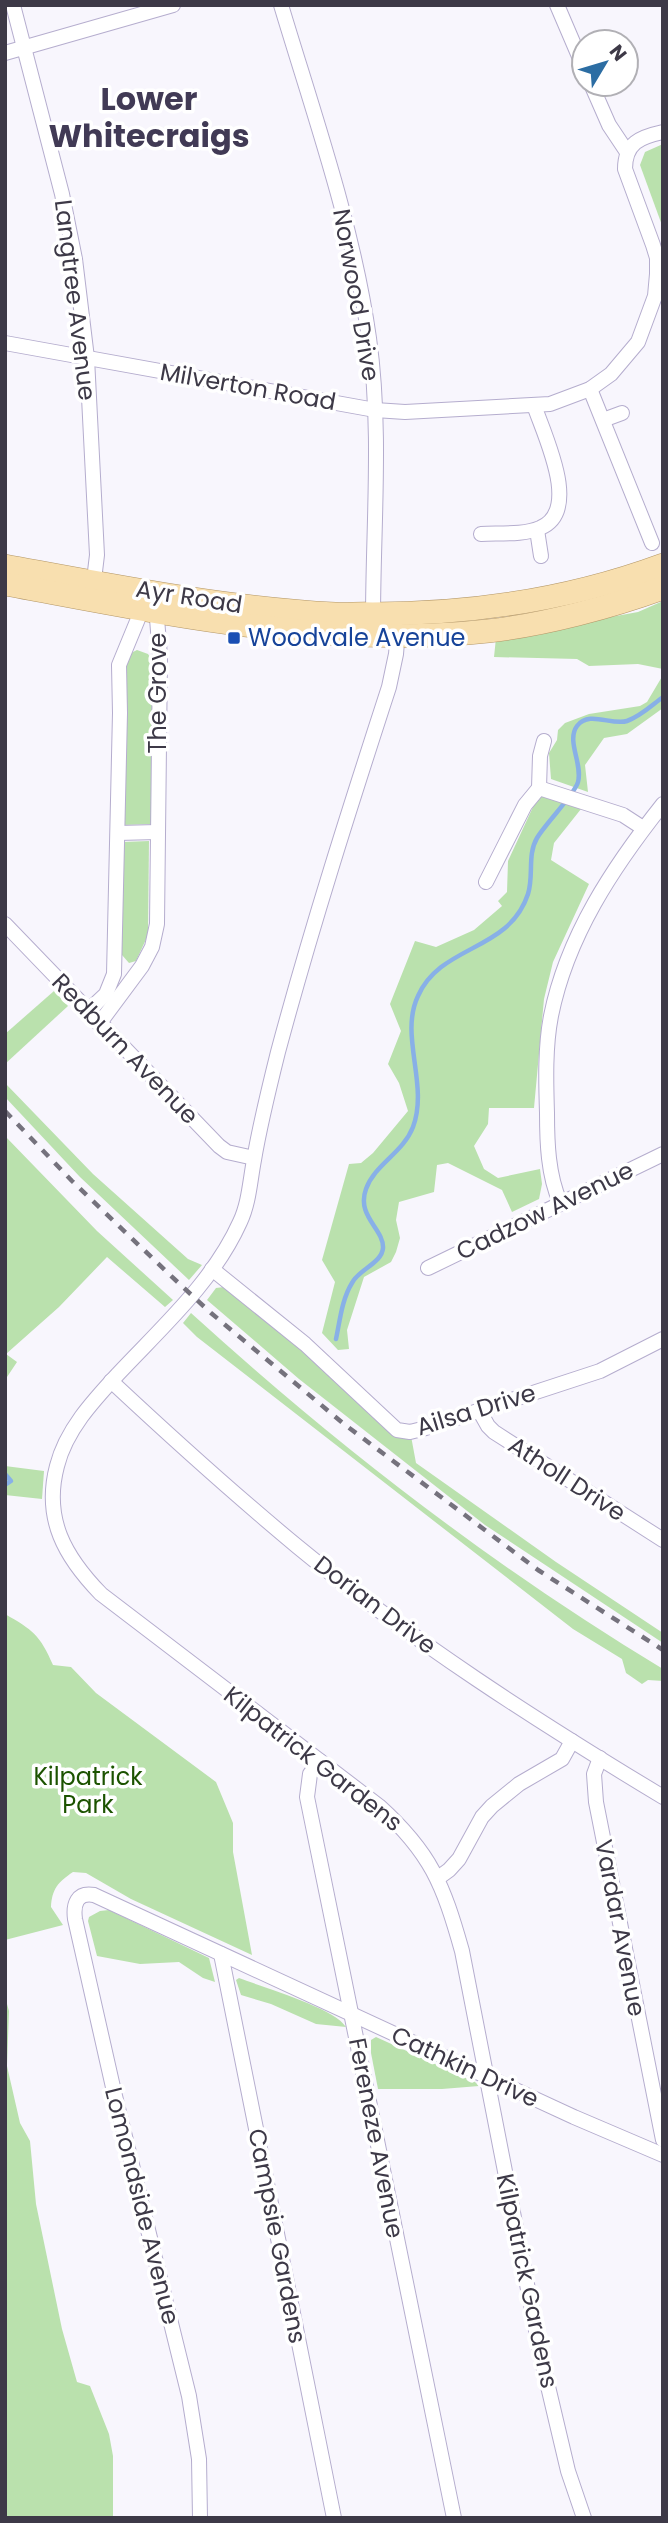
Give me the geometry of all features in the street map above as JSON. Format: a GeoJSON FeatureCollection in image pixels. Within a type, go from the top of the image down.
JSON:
{"type":"FeatureCollection","features":[{"type":"Feature","properties":{"kind":"main road","name":"Ayr Road"},"geometry":{"type":"LineString","coordinates":[[398,625],[551,598],[631,577],[663,565]]}},
{"type":"Feature","properties":{"kind":"main road","name":"Ayr Road"},"geometry":{"type":"LineString","coordinates":[[5,566],[93,591],[278,629],[372,624],[490,631],[574,615],[663,588]]}},
{"type":"Feature","properties":{"kind":"main road","name":"Ayr Road"},"geometry":{"type":"LineString","coordinates":[[5,584],[93,591]]}},
{"type":"Feature","properties":{"kind":"street","name":"Langtree Avenue"},"geometry":{"type":"LineString","coordinates":[[13,5],[65,207],[75,259],[87,358],[97,555],[93,591]]}},
{"type":"Feature","properties":{"kind":"street"},"geometry":{"type":"LineString","coordinates":[[5,53],[173,5]]}},
{"type":"Feature","properties":{"kind":"street","name":"Norwood Drive"},"geometry":{"type":"LineString","coordinates":[[281,5],[345,220],[369,340],[375,410],[372,624]]}},
{"type":"Feature","properties":{"kind":"street"},"geometry":{"type":"LineString","coordinates":[[556,5],[570,36]]}},
{"type":"Feature","properties":{"kind":"street"},"geometry":{"type":"LineString","coordinates":[[597,98],[609,125],[627,152],[645,136],[663,132]]}},
{"type":"Feature","properties":{"kind":"street","name":"Milverton Road"},"geometry":{"type":"LineString","coordinates":[[5,343],[375,410],[405,412],[550,404],[590,389],[611,374],[638,341],[654,296],[660,274],[653,245],[625,169],[627,152]]}},
{"type":"Feature","properties":{"kind":"street"},"geometry":{"type":"LineString","coordinates":[[590,389],[652,543]]}},
{"type":"Feature","properties":{"kind":"street"},"geometry":{"type":"LineString","coordinates":[[481,534],[537,530],[549,524],[561,500],[559,478],[534,405]]}},
{"type":"Feature","properties":{"kind":"street"},"geometry":{"type":"LineString","coordinates":[[603,420],[621,414]]}},
{"type":"Feature","properties":{"kind":"street"},"geometry":{"type":"LineString","coordinates":[[537,530],[541,556]]}},
{"type":"Feature","properties":{"kind":"street","name":"The Grove"},"geometry":{"type":"LineString","coordinates":[[99,1024],[142,966],[152,947],[157,924],[160,656],[150,604]]}},
{"type":"Feature","properties":{"kind":"street","name":"The Grove"},"geometry":{"type":"LineString","coordinates":[[89,1010],[106,994],[114,974],[119,665],[150,604]]}},
{"type":"Feature","properties":{"kind":"street"},"geometry":{"type":"LineString","coordinates":[[212,1269],[228,1247],[242,1219],[278,1051],[388,687],[398,625]]}},
{"type":"Feature","properties":{"kind":"street"},"geometry":{"type":"LineString","coordinates":[[486,882],[525,805],[539,788],[540,756],[544,741]]}},
{"type":"Feature","properties":{"kind":"street"},"geometry":{"type":"LineString","coordinates":[[539,788],[623,815],[643,828]]}},
{"type":"Feature","properties":{"kind":"street"},"geometry":{"type":"LineString","coordinates":[[560,1202],[555,1190],[547,1127],[550,1020],[566,967],[593,906],[612,871],[663,804]]}},
{"type":"Feature","properties":{"kind":"street"},"geometry":{"type":"LineString","coordinates":[[118,833],[157,832]]}},
{"type":"Feature","properties":{"kind":"street","name":"Redburn Avenue"},"geometry":{"type":"LineString","coordinates":[[5,924],[219,1146],[227,1153],[254,1158]]}},
{"type":"Feature","properties":{"kind":"street","name":"Cadzow Avenue"},"geometry":{"type":"LineString","coordinates":[[428,1268],[663,1154]]}},
{"type":"Feature","properties":{"kind":"street","name":"Kilpatrick Gardens"},"geometry":{"type":"LineString","coordinates":[[212,1269],[189,1298],[111,1381],[74,1427],[58,1462],[54,1480],[55,1521],[72,1560],[101,1594],[400,1825],[416,1843],[438,1878],[447,1896],[462,1951],[542,2361],[568,2470],[584,2518]]}},
{"type":"Feature","properties":{"kind":"street","name":"Ailsa Drive"},"geometry":{"type":"LineString","coordinates":[[212,1269],[305,1344],[397,1430],[410,1432],[600,1371],[663,1339]]}},
{"type":"Feature","properties":{"kind":"street","name":"Dorian Drive"},"geometry":{"type":"LineString","coordinates":[[111,1381],[195,1459],[299,1549],[434,1650],[663,1797]]}},
{"type":"Feature","properties":{"kind":"street","name":"Atholl Drive"},"geometry":{"type":"LineString","coordinates":[[479,1410],[494,1432],[663,1540]]}},
{"type":"Feature","properties":{"kind":"street"},"geometry":{"type":"LineString","coordinates":[[438,1878],[458,1859],[482,1817],[492,1806],[519,1784],[562,1759],[572,1741]]}},
{"type":"Feature","properties":{"kind":"street","name":"Vardar Avenue"},"geometry":{"type":"LineString","coordinates":[[600,1758],[594,1774],[596,1802],[663,2140]]}},
{"type":"Feature","properties":{"kind":"street","name":"Fereneze Avenue"},"geometry":{"type":"LineString","coordinates":[[320,1761],[310,1773],[307,1797],[454,2518]]}},
{"type":"Feature","properties":{"kind":"street","name":"Cathkin Drive"},"geometry":{"type":"LineString","coordinates":[[78,1898],[85,1894],[94,1895],[486,2077],[663,2155]]}},
{"type":"Feature","properties":{"kind":"street","name":"Lomondside Avenue"},"geometry":{"type":"LineString","coordinates":[[78,1898],[74,1907],[75,1919],[115,2096],[189,2396],[199,2459],[200,2518]]}},
{"type":"Feature","properties":{"kind":"street","name":"Campsie Gardens"},"geometry":{"type":"LineString","coordinates":[[220,1954],[334,2518]]}},
{"type":"Feature","properties":{"kind":"green space"},"geometry":{"type":"Polygon","coordinates":[[[663,144],[663,228],[640,165],[645,152],[663,144]]]}},
{"type":"Feature","properties":{"kind":"green space"},"geometry":{"type":"Polygon","coordinates":[[[663,601],[663,669],[638,664],[589,666],[577,659],[494,657],[496,638],[638,612],[663,601]]]}},
{"type":"Feature","properties":{"kind":"green space"},"geometry":{"type":"Polygon","coordinates":[[[137,650],[148,654],[155,665],[152,824],[123,825],[125,676],[127,655],[137,650]]]}},
{"type":"Feature","properties":{"kind":"green space"},"geometry":{"type":"Polygon","coordinates":[[[663,675],[663,708],[627,734],[604,738],[585,765],[588,792],[551,779],[549,753],[557,740],[558,730],[565,723],[589,714],[640,706],[647,702],[663,675]]]}},
{"type":"Feature","properties":{"kind":"green space"},"geometry":{"type":"Polygon","coordinates":[[[539,794],[581,809],[554,843],[551,860],[589,884],[553,962],[544,999],[534,1108],[489,1108],[488,1124],[474,1146],[484,1169],[498,1178],[540,1169],[542,1184],[539,1199],[512,1212],[502,1190],[448,1163],[437,1165],[434,1192],[399,1202],[396,1220],[400,1238],[396,1252],[391,1262],[364,1277],[347,1330],[349,1349],[338,1350],[322,1333],[335,1282],[322,1260],[349,1164],[361,1163],[373,1153],[408,1111],[399,1083],[388,1064],[401,1031],[390,1004],[415,941],[436,947],[474,930],[502,906],[498,901],[507,892],[508,861],[539,794]]]}},
{"type":"Feature","properties":{"kind":"green space"},"geometry":{"type":"Polygon","coordinates":[[[149,841],[148,935],[136,961],[129,963],[122,955],[122,842],[149,841]]]}},
{"type":"Feature","properties":{"kind":"green space"},"geometry":{"type":"Polygon","coordinates":[[[54,991],[68,1006],[5,1064],[5,1034],[54,991]]]}},
{"type":"Feature","properties":{"kind":"green space"},"geometry":{"type":"Polygon","coordinates":[[[5,1083],[93,1174],[188,1259],[202,1265],[189,1280],[80,1177],[5,1097],[5,1083]]]}},
{"type":"Feature","properties":{"kind":"green space"},"geometry":{"type":"Polygon","coordinates":[[[5,1136],[97,1231],[173,1300],[165,1307],[107,1257],[59,1307],[6,1354],[17,1362],[5,1380],[5,1136]]]}},
{"type":"Feature","properties":{"kind":"green space"},"geometry":{"type":"Polygon","coordinates":[[[224,1287],[411,1436],[416,1463],[556,1562],[663,1633],[663,1643],[485,1525],[299,1379],[207,1300],[216,1288],[224,1287]]]}},
{"type":"Feature","properties":{"kind":"green space"},"geometry":{"type":"Polygon","coordinates":[[[191,1313],[303,1410],[418,1503],[538,1589],[663,1669],[663,1681],[648,1680],[642,1684],[626,1673],[622,1659],[573,1629],[197,1337],[183,1323],[191,1313]]]}},
{"type":"Feature","properties":{"kind":"green space"},"geometry":{"type":"Polygon","coordinates":[[[5,1466],[44,1471],[42,1499],[5,1495],[5,1466]]]}},
{"type":"Feature","properties":{"kind":"green space","name":"Kilpatrick Park"},"geometry":{"type":"Polygon","coordinates":[[[5,1614],[35,1634],[53,1665],[71,1667],[96,1693],[216,1782],[233,1823],[233,1852],[252,1955],[131,1899],[86,1873],[73,1872],[63,1879],[53,1895],[51,1907],[63,1925],[5,1940],[5,1614]]]}},
{"type":"Feature","properties":{"kind":"green space"},"geometry":{"type":"Polygon","coordinates":[[[109,1910],[209,1958],[215,1982],[203,1978],[179,1962],[140,1964],[97,1956],[89,1917],[109,1910]]]}},
{"type":"Feature","properties":{"kind":"green space"},"geometry":{"type":"Polygon","coordinates":[[[239,1978],[313,2006],[339,2020],[346,2027],[316,2024],[271,2004],[241,1995],[236,1980],[239,1978]]]}},
{"type":"Feature","properties":{"kind":"green space"},"geometry":{"type":"Polygon","coordinates":[[[5,1997],[9,2011],[7,2066],[20,2123],[30,2141],[36,2204],[62,2329],[77,2382],[90,2386],[109,2434],[113,2456],[113,2518],[5,2518],[5,1997]]]}},
{"type":"Feature","properties":{"kind":"green space"},"geometry":{"type":"Polygon","coordinates":[[[376,2037],[479,2086],[378,2089],[371,2053],[371,2040],[376,2037]]]}},
{"type":"Feature","properties":{"kind":"waterway"},"geometry":{"type":"LineString","coordinates":[[336,1339],[349,1289],[355,1278],[382,1253],[382,1241],[367,1215],[364,1199],[366,1189],[376,1172],[403,1144],[413,1127],[417,1111],[417,1077],[411,1027],[418,996],[442,966],[491,938],[519,913],[530,887],[531,858],[537,838],[578,782],[573,739],[577,726],[588,719],[627,721],[663,697]]}},
{"type":"Feature","properties":{"kind":"waterway"},"geometry":{"type":"LineString","coordinates":[[5,1474],[11,1481],[5,1485]]}},
{"type":"Feature","properties":{"kind":"railway"},"geometry":{"type":"LineString","coordinates":[[5,1111],[72,1181],[211,1313],[344,1424],[538,1570],[663,1650]]}},
{"type":"Feature","properties":{"kind":"place","name":"Woodvale Avenue"},"geometry":{"type":"Point","coordinates":[234,638]}},
{"type":"Feature","properties":{"kind":"district","name":"Lower Whitecraigs"},"geometry":{"type":"Point","coordinates":[149,118]}}]}
